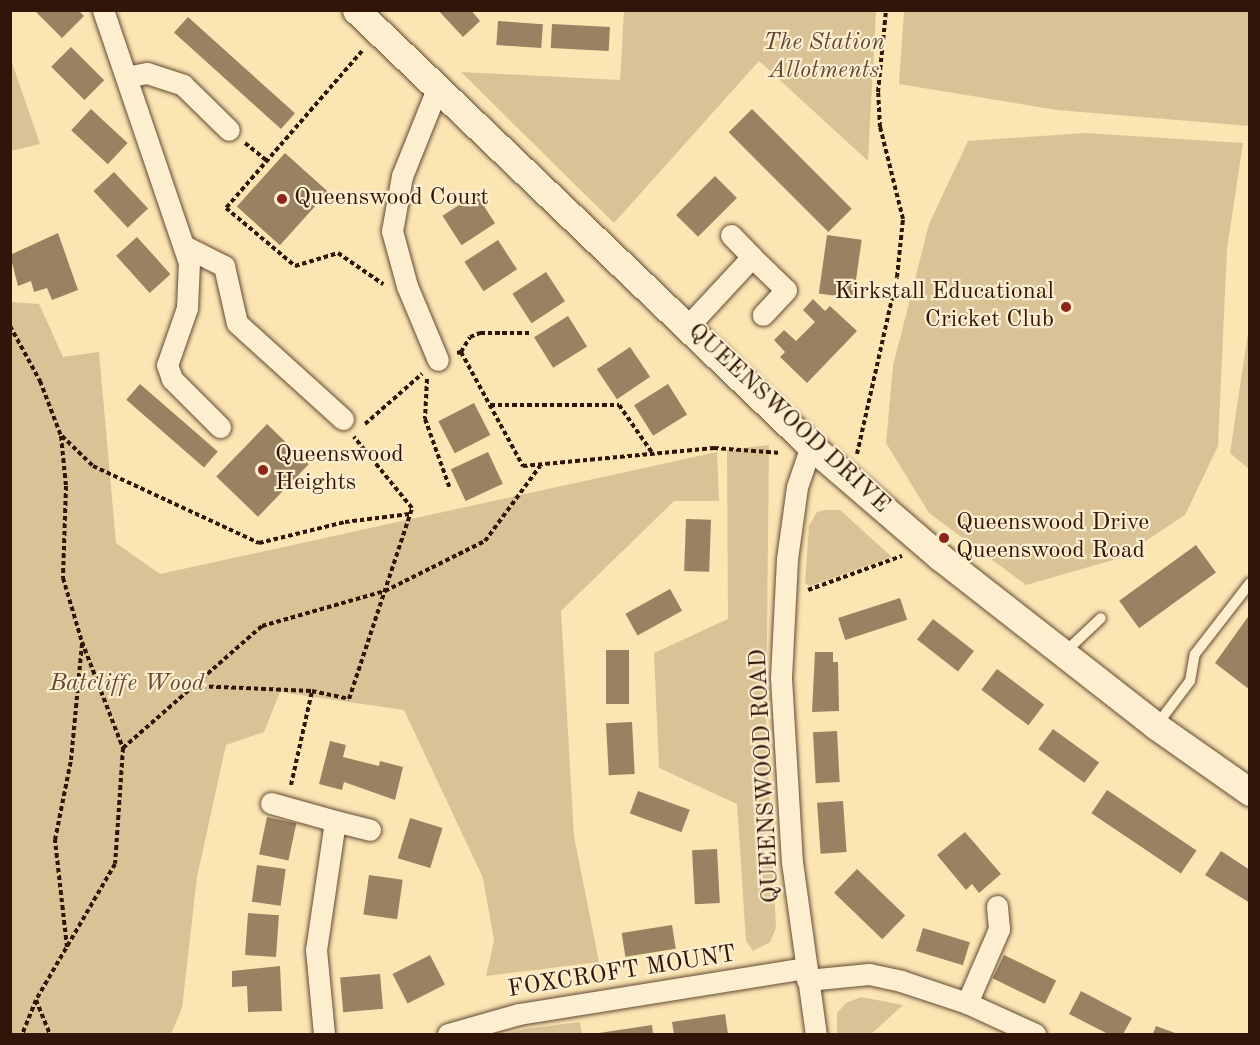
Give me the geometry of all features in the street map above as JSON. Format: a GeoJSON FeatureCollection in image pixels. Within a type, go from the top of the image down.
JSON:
{"type":"FeatureCollection","features":[{"type":"Feature","properties":{"kind":"street"},"geometry":{"type":"LineString","coordinates":[[103,10],[189,262],[187,308],[167,365],[172,380],[220,427]]}},
{"type":"Feature","properties":{"kind":"street","name":"QUEENSWOOD DRIVE"},"geometry":{"type":"LineString","coordinates":[[356,10],[811,446],[928,547],[1063,654],[1156,726],[1250,792]]}},
{"type":"Feature","properties":{"kind":"street"},"geometry":{"type":"LineString","coordinates":[[126,77],[147,73],[183,85],[229,130]]}},
{"type":"Feature","properties":{"kind":"street"},"geometry":{"type":"LineString","coordinates":[[437,88],[395,204],[392,231],[400,268],[438,360]]}},
{"type":"Feature","properties":{"kind":"street"},"geometry":{"type":"LineString","coordinates":[[731,235],[786,290],[764,315]]}},
{"type":"Feature","properties":{"kind":"street"},"geometry":{"type":"LineString","coordinates":[[184,246],[224,266],[237,323],[343,419]]}},
{"type":"Feature","properties":{"kind":"street"},"geometry":{"type":"LineString","coordinates":[[687,326],[752,257]]}},
{"type":"Feature","properties":{"kind":"street","name":"QUEENSWOOD ROAD"},"geometry":{"type":"LineString","coordinates":[[811,446],[797,487],[785,598],[782,678],[786,783],[816,1035]]}},
{"type":"Feature","properties":{"kind":"street"},"geometry":{"type":"LineString","coordinates":[[279,805],[369,830]]}},
{"type":"Feature","properties":{"kind":"street"},"geometry":{"type":"LineString","coordinates":[[324,1035],[316,950],[335,821]]}},
{"type":"Feature","properties":{"kind":"street"},"geometry":{"type":"LineString","coordinates":[[967,1003],[999,929],[997,906]]}},
{"type":"Feature","properties":{"kind":"street","name":"FOXCROFT MOUNT"},"geometry":{"type":"LineString","coordinates":[[448,1035],[519,1014],[807,974],[869,974],[967,1003],[1035,1035]]}},
{"type":"Feature","properties":{"kind":"lane"},"geometry":{"type":"LineString","coordinates":[[1156,726],[1190,681],[1195,654],[1250,583]]}},
{"type":"Feature","properties":{"kind":"lane"},"geometry":{"type":"LineString","coordinates":[[1063,654],[1101,618]]}},
{"type":"Feature","properties":{"kind":"path"},"geometry":{"type":"LineString","coordinates":[[851,480],[878,373],[897,277],[903,219],[880,127],[878,92],[886,10]]}},
{"type":"Feature","properties":{"kind":"path"},"geometry":{"type":"LineString","coordinates":[[378,32],[226,207],[295,266],[339,253],[386,286],[400,268]]}},
{"type":"Feature","properties":{"kind":"path"},"geometry":{"type":"LineString","coordinates":[[229,130],[267,161]]}},
{"type":"Feature","properties":{"kind":"path"},"geometry":{"type":"LineString","coordinates":[[10,326],[40,381],[61,436],[66,486],[63,578],[82,642],[123,748],[115,864],[36,1000],[22,1035]]}},
{"type":"Feature","properties":{"kind":"path"},"geometry":{"type":"LineString","coordinates":[[438,360],[461,352],[470,337],[480,333],[529,333]]}},
{"type":"Feature","properties":{"kind":"path"},"geometry":{"type":"LineString","coordinates":[[461,352],[523,466],[714,448],[778,453],[811,446]]}},
{"type":"Feature","properties":{"kind":"path"},"geometry":{"type":"LineString","coordinates":[[194,686],[312,691],[349,699],[412,508],[352,435],[428,369],[425,419],[450,489]]}},
{"type":"Feature","properties":{"kind":"path"},"geometry":{"type":"LineString","coordinates":[[490,405],[619,405],[653,454]]}},
{"type":"Feature","properties":{"kind":"path"},"geometry":{"type":"LineString","coordinates":[[61,436],[93,466],[259,543],[345,522],[410,514]]}},
{"type":"Feature","properties":{"kind":"path"},"geometry":{"type":"LineString","coordinates":[[123,748],[262,626],[385,591],[485,541],[540,465]]}},
{"type":"Feature","properties":{"kind":"path"},"geometry":{"type":"LineString","coordinates":[[785,598],[928,547]]}},
{"type":"Feature","properties":{"kind":"path"},"geometry":{"type":"LineString","coordinates":[[67,947],[56,840],[71,760],[82,642]]}},
{"type":"Feature","properties":{"kind":"path"},"geometry":{"type":"LineString","coordinates":[[279,805],[312,691]]}},
{"type":"Feature","properties":{"kind":"path"},"geometry":{"type":"LineString","coordinates":[[36,1000],[50,1035]]}},
{"type":"Feature","properties":{"kind":"green space","name":"The Station Allotments"},"geometry":{"type":"Polygon","coordinates":[[[624,11],[876,11],[868,161],[759,61],[614,223],[461,72],[620,80],[624,11]]]}},
{"type":"Feature","properties":{"kind":"green space"},"geometry":{"type":"Polygon","coordinates":[[[904,11],[1249,11],[1249,126],[1057,110],[899,84],[904,11]]]}},
{"type":"Feature","properties":{"kind":"green space"},"geometry":{"type":"Polygon","coordinates":[[[10,57],[40,144],[11,151],[10,151],[10,57]]]}},
{"type":"Feature","properties":{"kind":"green space","name":"Kirkstall Educational Cricket Club"},"geometry":{"type":"Polygon","coordinates":[[[1085,133],[1243,143],[1227,249],[1218,446],[1185,515],[1120,558],[1026,585],[929,513],[886,443],[893,366],[929,224],[968,141],[1085,133]]]}},
{"type":"Feature","properties":{"kind":"green space","name":"Batcliffe Wood"},"geometry":{"type":"Polygon","coordinates":[[[11,302],[39,304],[63,357],[99,352],[116,543],[160,574],[717,452],[719,501],[674,501],[561,611],[574,836],[599,962],[486,976],[494,941],[483,878],[404,710],[280,692],[264,732],[226,745],[197,877],[182,1008],[171,1034],[11,1034],[11,302]]]}},
{"type":"Feature","properties":{"kind":"green space"},"geometry":{"type":"Polygon","coordinates":[[[1249,326],[1250,469],[1230,453],[1249,326]]]}},
{"type":"Feature","properties":{"kind":"green space"},"geometry":{"type":"Polygon","coordinates":[[[769,445],[766,731],[776,928],[770,942],[753,951],[746,941],[737,804],[659,768],[654,653],[728,619],[727,450],[769,445]]]}},
{"type":"Feature","properties":{"kind":"green space"},"geometry":{"type":"Polygon","coordinates":[[[840,510],[892,557],[810,586],[805,583],[809,526],[817,512],[840,510]]]}},
{"type":"Feature","properties":{"kind":"green space"},"geometry":{"type":"Polygon","coordinates":[[[861,997],[903,1005],[871,1034],[837,1034],[837,1013],[846,1003],[861,997]]]}},
{"type":"Feature","properties":{"kind":"green space"},"geometry":{"type":"Polygon","coordinates":[[[580,1022],[582,1034],[504,1034],[525,1029],[580,1022]]]}},
{"type":"Feature","properties":{"kind":"building"},"geometry":{"type":"Polygon","coordinates":[[[34,10],[78,10],[84,16],[62,38],[34,10]]]}},
{"type":"Feature","properties":{"kind":"building"},"geometry":{"type":"Polygon","coordinates":[[[438,10],[471,10],[480,21],[463,37],[438,10]]]}},
{"type":"Feature","properties":{"kind":"building"},"geometry":{"type":"Polygon","coordinates":[[[188,17],[295,113],[281,129],[174,33],[188,17]]]}},
{"type":"Feature","properties":{"kind":"building"},"geometry":{"type":"Polygon","coordinates":[[[498,21],[543,24],[541,48],[496,45],[498,21]]]}},
{"type":"Feature","properties":{"kind":"building"},"geometry":{"type":"Polygon","coordinates":[[[552,24],[610,27],[609,51],[551,48],[552,24]]]}},
{"type":"Feature","properties":{"kind":"building"},"geometry":{"type":"Polygon","coordinates":[[[71,47],[104,80],[84,100],[51,67],[71,47]]]}},
{"type":"Feature","properties":{"kind":"building"},"geometry":{"type":"Polygon","coordinates":[[[91,109],[128,143],[108,164],[71,130],[91,109]]]}},
{"type":"Feature","properties":{"kind":"building"},"geometry":{"type":"Polygon","coordinates":[[[752,109],[852,209],[828,232],[729,132],[752,109]]]}},
{"type":"Feature","properties":{"kind":"building","name":"Queenswood Court"},"geometry":{"type":"Polygon","coordinates":[[[285,153],[328,192],[280,245],[237,207],[285,153]]]}},
{"type":"Feature","properties":{"kind":"building"},"geometry":{"type":"Polygon","coordinates":[[[114,172],[148,209],[128,228],[94,191],[114,172]]]}},
{"type":"Feature","properties":{"kind":"building"},"geometry":{"type":"Polygon","coordinates":[[[715,176],[737,198],[698,237],[676,215],[715,176]]]}},
{"type":"Feature","properties":{"kind":"building"},"geometry":{"type":"Polygon","coordinates":[[[476,194],[495,223],[462,245],[442,216],[476,194]]]}},
{"type":"Feature","properties":{"kind":"building"},"geometry":{"type":"Polygon","coordinates":[[[58,233],[78,290],[52,300],[47,288],[34,292],[31,281],[18,286],[10,255],[58,233]]]}},
{"type":"Feature","properties":{"kind":"building"},"geometry":{"type":"Polygon","coordinates":[[[827,235],[862,240],[853,298],[819,293],[827,235]]]}},
{"type":"Feature","properties":{"kind":"building"},"geometry":{"type":"Polygon","coordinates":[[[137,237],[170,274],[150,293],[116,256],[137,237]]]}},
{"type":"Feature","properties":{"kind":"building"},"geometry":{"type":"Polygon","coordinates":[[[498,240],[517,269],[484,291],[464,262],[498,240]]]}},
{"type":"Feature","properties":{"kind":"building"},"geometry":{"type":"Polygon","coordinates":[[[546,272],[565,301],[532,323],[512,294],[546,272]]]}},
{"type":"Feature","properties":{"kind":"building"},"geometry":{"type":"Polygon","coordinates":[[[813,299],[825,311],[830,306],[857,331],[807,383],[780,357],[785,352],[774,340],[784,330],[796,341],[815,322],[803,310],[813,299]]]}},
{"type":"Feature","properties":{"kind":"building"},"geometry":{"type":"Polygon","coordinates":[[[568,316],[587,347],[553,368],[534,337],[568,316]]]}},
{"type":"Feature","properties":{"kind":"building"},"geometry":{"type":"Polygon","coordinates":[[[630,347],[650,377],[617,399],[597,369],[630,347]]]}},
{"type":"Feature","properties":{"kind":"building"},"geometry":{"type":"Polygon","coordinates":[[[140,384],[218,452],[204,467],[126,400],[140,384]]]}},
{"type":"Feature","properties":{"kind":"building"},"geometry":{"type":"Polygon","coordinates":[[[668,384],[687,415],[653,436],[634,405],[668,384]]]}},
{"type":"Feature","properties":{"kind":"building"},"geometry":{"type":"Polygon","coordinates":[[[474,403],[490,435],[455,453],[438,421],[474,403]]]}},
{"type":"Feature","properties":{"kind":"building","name":"Queenswood Heights"},"geometry":{"type":"Polygon","coordinates":[[[267,424],[309,464],[258,517],[216,477],[267,424]]]}},
{"type":"Feature","properties":{"kind":"building"},"geometry":{"type":"Polygon","coordinates":[[[488,452],[503,484],[466,501],[451,469],[488,452]]]}},
{"type":"Feature","properties":{"kind":"building"},"geometry":{"type":"Polygon","coordinates":[[[686,519],[711,520],[709,572],[684,571],[686,519]]]}},
{"type":"Feature","properties":{"kind":"building"},"geometry":{"type":"Polygon","coordinates":[[[1196,545],[1216,573],[1139,628],[1119,601],[1196,545]]]}},
{"type":"Feature","properties":{"kind":"building"},"geometry":{"type":"Polygon","coordinates":[[[670,589],[682,611],[638,636],[625,614],[670,589]]]}},
{"type":"Feature","properties":{"kind":"building"},"geometry":{"type":"Polygon","coordinates":[[[900,598],[907,620],[845,640],[838,618],[900,598]]]}},
{"type":"Feature","properties":{"kind":"building"},"geometry":{"type":"Polygon","coordinates":[[[1250,614],[1250,690],[1215,663],[1250,614]]]}},
{"type":"Feature","properties":{"kind":"building"},"geometry":{"type":"Polygon","coordinates":[[[933,619],[974,651],[958,672],[917,639],[933,619]]]}},
{"type":"Feature","properties":{"kind":"building"},"geometry":{"type":"Polygon","coordinates":[[[606,650],[629,650],[629,704],[606,704],[606,650]]]}},
{"type":"Feature","properties":{"kind":"building"},"geometry":{"type":"Polygon","coordinates":[[[815,652],[833,652],[833,662],[838,662],[839,711],[812,712],[815,652]]]}},
{"type":"Feature","properties":{"kind":"building"},"geometry":{"type":"Polygon","coordinates":[[[997,669],[1044,705],[1028,725],[981,690],[997,669]]]}},
{"type":"Feature","properties":{"kind":"building"},"geometry":{"type":"Polygon","coordinates":[[[632,722],[635,774],[609,775],[606,723],[632,722]]]}},
{"type":"Feature","properties":{"kind":"building"},"geometry":{"type":"Polygon","coordinates":[[[1053,729],[1099,763],[1084,783],[1038,749],[1053,729]]]}},
{"type":"Feature","properties":{"kind":"building"},"geometry":{"type":"Polygon","coordinates":[[[837,731],[840,782],[816,783],[813,732],[837,731]]]}},
{"type":"Feature","properties":{"kind":"building"},"geometry":{"type":"Polygon","coordinates":[[[330,741],[346,745],[343,757],[379,766],[380,761],[403,767],[395,800],[344,782],[342,790],[319,784],[330,741]]]}},
{"type":"Feature","properties":{"kind":"building"},"geometry":{"type":"Polygon","coordinates":[[[1107,790],[1197,850],[1181,874],[1091,813],[1107,790]]]}},
{"type":"Feature","properties":{"kind":"building"},"geometry":{"type":"Polygon","coordinates":[[[638,791],[690,810],[681,832],[630,814],[638,791]]]}},
{"type":"Feature","properties":{"kind":"building"},"geometry":{"type":"Polygon","coordinates":[[[843,801],[847,852],[821,854],[817,803],[843,801]]]}},
{"type":"Feature","properties":{"kind":"building"},"geometry":{"type":"Polygon","coordinates":[[[267,817],[296,823],[288,860],[259,854],[267,817]]]}},
{"type":"Feature","properties":{"kind":"building"},"geometry":{"type":"Polygon","coordinates":[[[410,818],[443,828],[430,868],[398,858],[410,818]]]}},
{"type":"Feature","properties":{"kind":"building"},"geometry":{"type":"Polygon","coordinates":[[[965,832],[1001,874],[979,893],[972,884],[966,890],[937,855],[965,832]]]}},
{"type":"Feature","properties":{"kind":"building"},"geometry":{"type":"Polygon","coordinates":[[[717,849],[720,903],[695,904],[692,850],[717,849]]]}},
{"type":"Feature","properties":{"kind":"building"},"geometry":{"type":"Polygon","coordinates":[[[1221,851],[1250,870],[1250,903],[1205,875],[1221,851]]]}},
{"type":"Feature","properties":{"kind":"building"},"geometry":{"type":"Polygon","coordinates":[[[257,865],[286,869],[281,906],[252,902],[257,865]]]}},
{"type":"Feature","properties":{"kind":"building"},"geometry":{"type":"Polygon","coordinates":[[[857,869],[905,916],[882,939],[834,893],[857,869]]]}},
{"type":"Feature","properties":{"kind":"building"},"geometry":{"type":"Polygon","coordinates":[[[369,875],[403,880],[397,919],[363,915],[369,875]]]}},
{"type":"Feature","properties":{"kind":"building"},"geometry":{"type":"Polygon","coordinates":[[[248,913],[279,915],[276,957],[245,955],[248,913]]]}},
{"type":"Feature","properties":{"kind":"building"},"geometry":{"type":"Polygon","coordinates":[[[672,925],[676,949],[625,957],[622,933],[672,925]]]}},
{"type":"Feature","properties":{"kind":"building"},"geometry":{"type":"Polygon","coordinates":[[[923,928],[970,942],[963,965],[916,951],[923,928]]]}},
{"type":"Feature","properties":{"kind":"building"},"geometry":{"type":"Polygon","coordinates":[[[430,955],[445,984],[408,1003],[393,974],[430,955]]]}},
{"type":"Feature","properties":{"kind":"building"},"geometry":{"type":"Polygon","coordinates":[[[1004,955],[1056,980],[1045,1004],[993,978],[1004,955]]]}},
{"type":"Feature","properties":{"kind":"building"},"geometry":{"type":"Polygon","coordinates":[[[280,966],[282,1011],[248,1012],[247,986],[232,987],[232,971],[280,966]]]}},
{"type":"Feature","properties":{"kind":"building"},"geometry":{"type":"Polygon","coordinates":[[[380,974],[383,1009],[343,1012],[340,977],[380,974]]]}},
{"type":"Feature","properties":{"kind":"building"},"geometry":{"type":"Polygon","coordinates":[[[1081,991],[1132,1018],[1123,1034],[1108,1034],[1069,1014],[1081,991]]]}},
{"type":"Feature","properties":{"kind":"building"},"geometry":{"type":"Polygon","coordinates":[[[725,1014],[728,1034],[674,1034],[672,1022],[725,1014]]]}},
{"type":"Feature","properties":{"kind":"building"},"geometry":{"type":"Polygon","coordinates":[[[652,1025],[653,1034],[599,1034],[599,1033],[652,1025]]]}},
{"type":"Feature","properties":{"kind":"building"},"geometry":{"type":"Polygon","coordinates":[[[1156,1026],[1178,1034],[1153,1034],[1156,1026]]]}},
{"type":"Feature","properties":{"kind":"place","name":"Queenswood Court"},"geometry":{"type":"Point","coordinates":[282,199]}},
{"type":"Feature","properties":{"kind":"place","name":"Kirkstall Educational Cricket Club"},"geometry":{"type":"Point","coordinates":[1066,307]}},
{"type":"Feature","properties":{"kind":"place","name":"Queenswood Heights"},"geometry":{"type":"Point","coordinates":[263,470]}},
{"type":"Feature","properties":{"kind":"place","name":"Queenswood Drive Queenswood Road"},"geometry":{"type":"Point","coordinates":[944,538]}}]}
